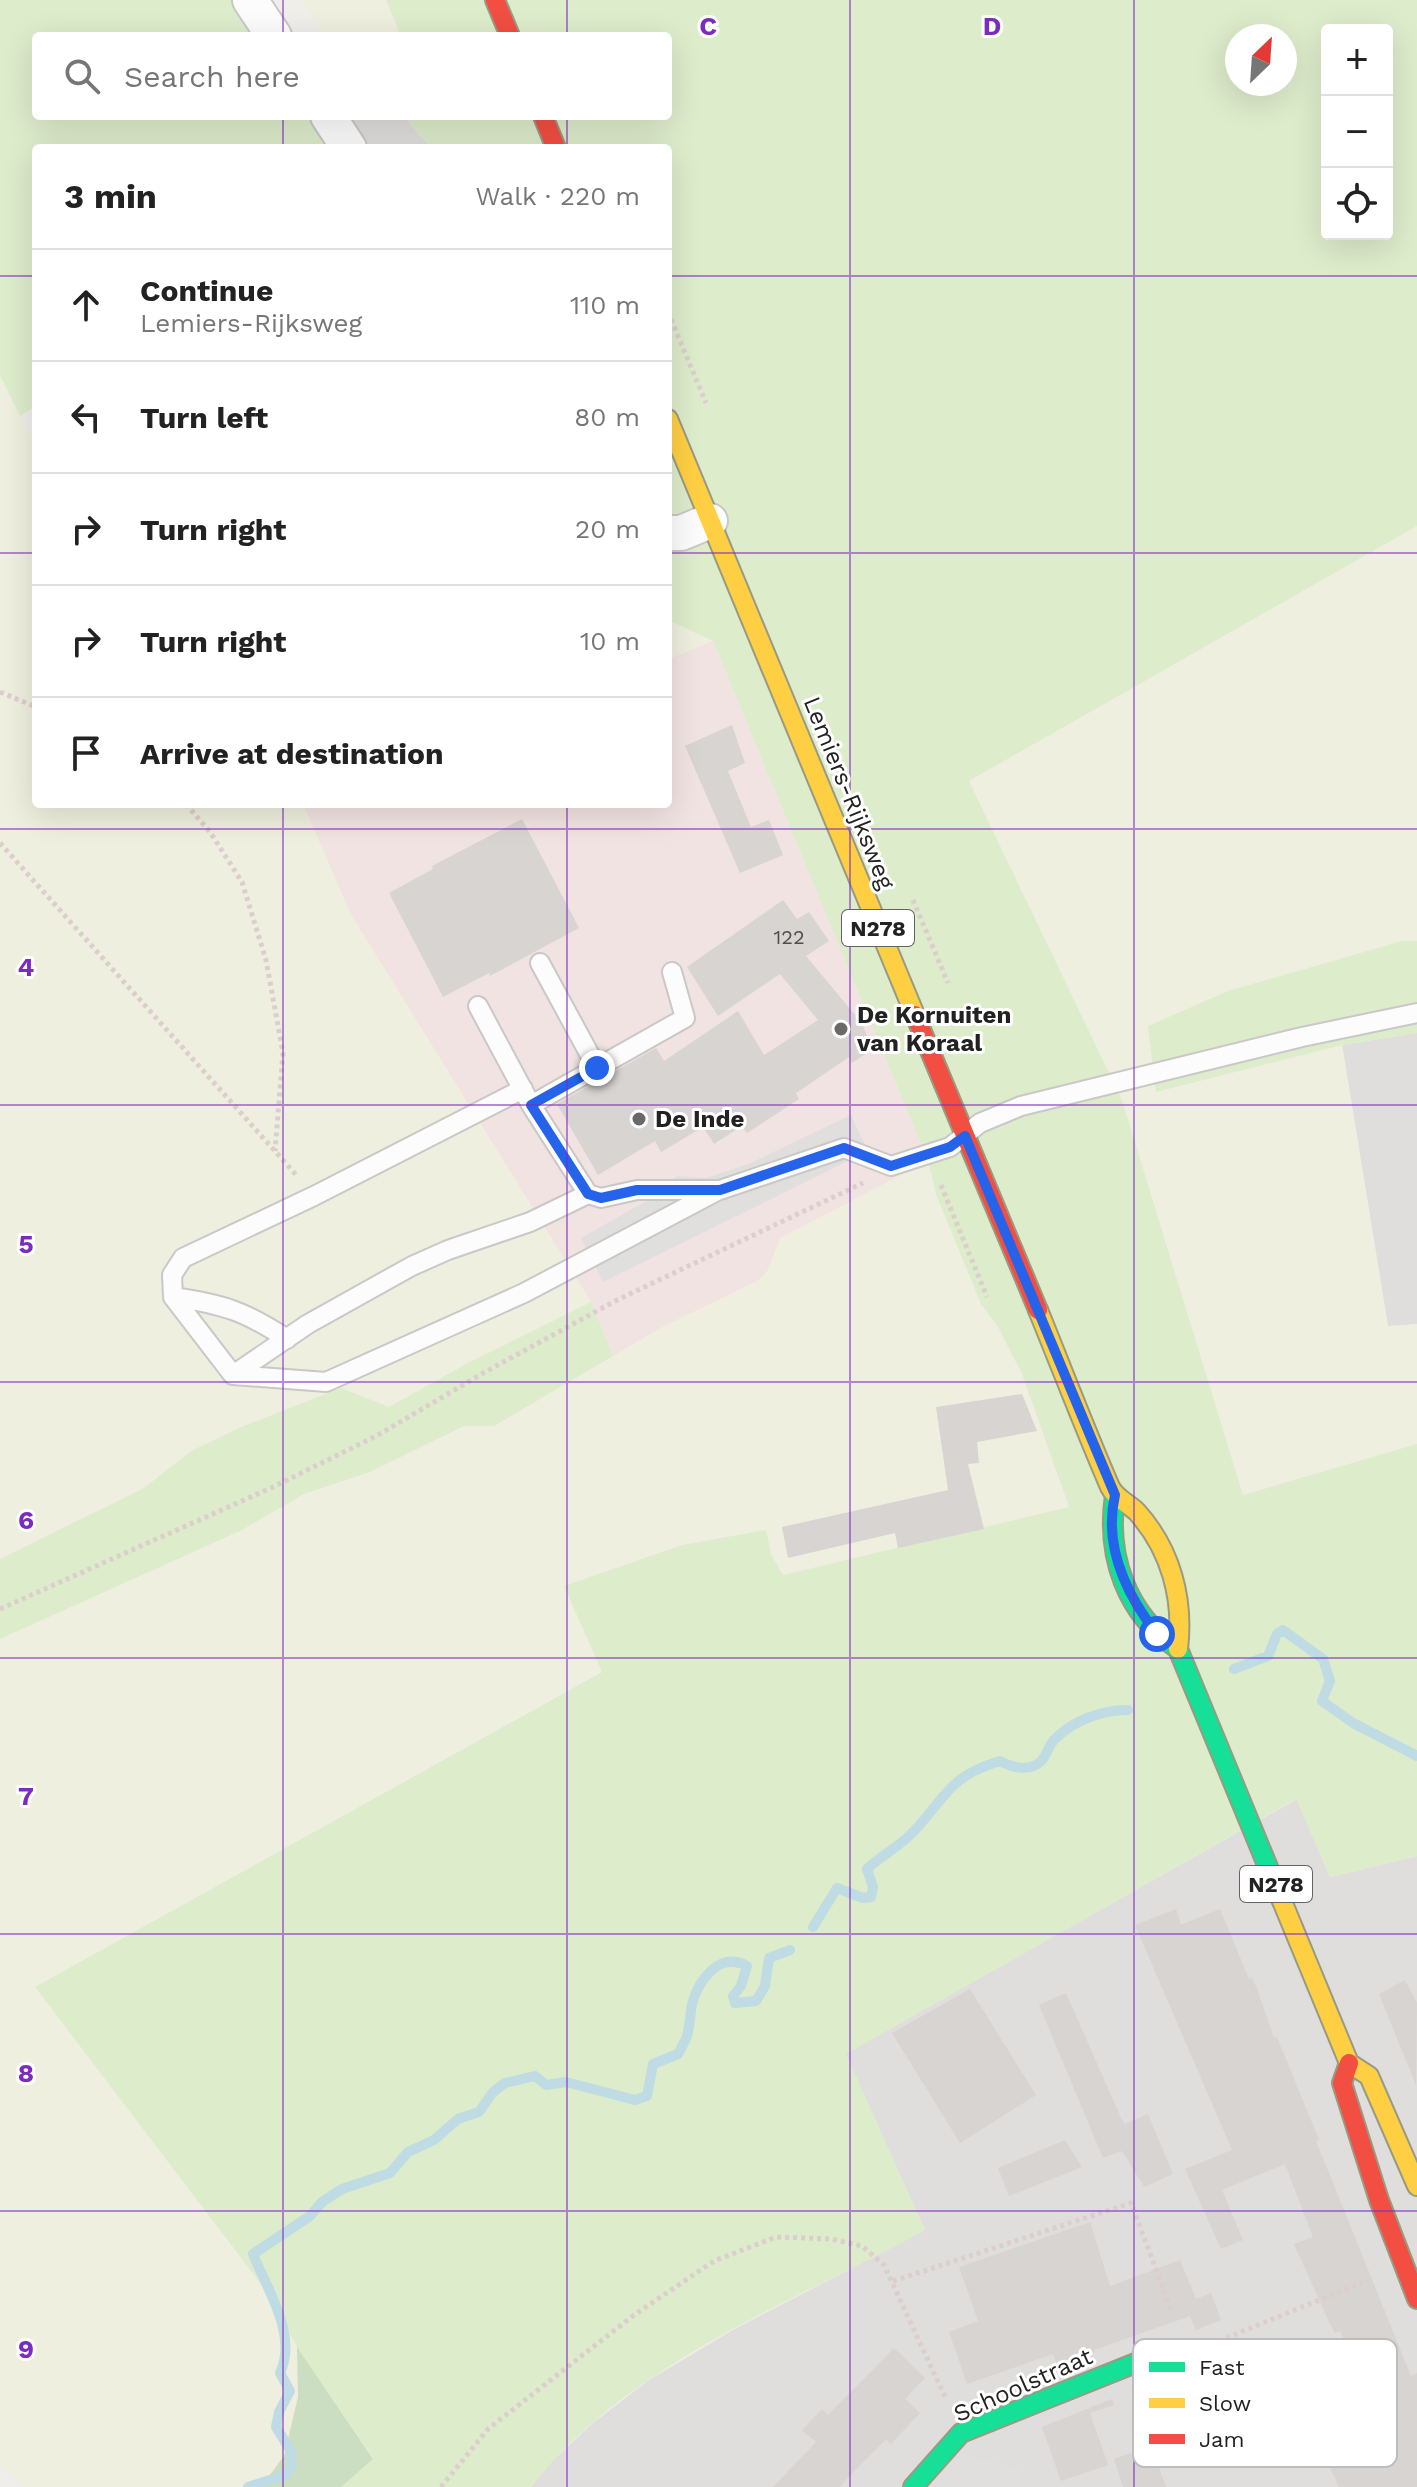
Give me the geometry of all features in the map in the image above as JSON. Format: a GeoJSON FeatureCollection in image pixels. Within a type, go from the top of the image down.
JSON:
{"type":"FeatureCollection","features":[{"type":"Feature","properties":{"kind":"main road"},"geometry":{"type":"LineString","coordinates":[[496,0],[508,32]]}},
{"type":"Feature","properties":{"kind":"main road"},"geometry":{"type":"LineString","coordinates":[[545,120],[554,144]]}},
{"type":"Feature","properties":{"kind":"main road","name":"Lemiers-Rijksweg"},"geometry":{"type":"LineString","coordinates":[[672,429],[1115,1495],[1134,1510],[1167,1560],[1177,1588],[1182,1628],[1178,1649]]}},
{"type":"Feature","properties":{"kind":"main road","name":"Lemiers-Rijksweg"},"geometry":{"type":"LineString","coordinates":[[1115,1495],[1110,1516],[1115,1554],[1125,1587],[1157,1634],[1178,1649],[1349,2063],[1369,2076],[1417,2186]]}},
{"type":"Feature","properties":{"kind":"main road","name":"Lemiers-Rijksweg"},"geometry":{"type":"LineString","coordinates":[[1349,2063],[1342,2083],[1379,2200],[1417,2299]]}},
{"type":"Feature","properties":{"kind":"main road","name":"Schoolstraat"},"geometry":{"type":"LineString","coordinates":[[913,2487],[961,2433],[1133,2364]]}},
{"type":"Feature","properties":{"kind":"street"},"geometry":{"type":"LineString","coordinates":[[250,0],[271,32]]}},
{"type":"Feature","properties":{"kind":"street"},"geometry":{"type":"LineString","coordinates":[[331,120],[346,144]]}},
{"type":"Feature","properties":{"kind":"street"},"geometry":{"type":"LineString","coordinates":[[672,533],[681,533],[710,521]]}},
{"type":"Feature","properties":{"kind":"lane"},"geometry":{"type":"LineString","coordinates":[[540,963],[597,1068]]}},
{"type":"Feature","properties":{"kind":"lane"},"geometry":{"type":"LineString","coordinates":[[672,972],[685,1018],[597,1068],[527,1097],[183,1258],[172,1275],[173,1297],[233,1375],[326,1382],[524,1293],[720,1190],[844,1148],[891,1166],[950,1147],[980,1123],[1021,1106],[1302,1037],[1417,1013]]}},
{"type":"Feature","properties":{"kind":"lane"},"geometry":{"type":"LineString","coordinates":[[478,1006],[527,1097],[588,1194],[601,1198],[637,1190],[720,1190]]}},
{"type":"Feature","properties":{"kind":"lane"},"geometry":{"type":"LineString","coordinates":[[233,1375],[287,1339],[412,1266],[448,1250],[530,1222],[588,1194]]}},
{"type":"Feature","properties":{"kind":"lane"},"geometry":{"type":"LineString","coordinates":[[173,1297],[240,1310],[287,1339]]}},
{"type":"Feature","properties":{"kind":"path"},"geometry":{"type":"LineString","coordinates":[[0,692],[32,705]]}},
{"type":"Feature","properties":{"kind":"path"},"geometry":{"type":"LineString","coordinates":[[189,808],[227,856],[242,882],[266,960],[283,1053],[275,1151]]}},
{"type":"Feature","properties":{"kind":"path"},"geometry":{"type":"LineString","coordinates":[[0,843],[314,1196]]}},
{"type":"Feature","properties":{"kind":"path"},"geometry":{"type":"LineString","coordinates":[[0,1609],[273,1487],[378,1435],[617,1300],[852,1189],[891,1166]]}},
{"type":"Feature","properties":{"kind":"path"},"geometry":{"type":"LineString","coordinates":[[893,2281],[1131,2203],[1173,2315]]}},
{"type":"Feature","properties":{"kind":"path"},"geometry":{"type":"LineString","coordinates":[[441,2487],[488,2429],[634,2315],[714,2261],[776,2237],[831,2239],[862,2246],[884,2265],[961,2433]]}},
{"type":"Feature","properties":{"kind":"path"},"geometry":{"type":"LineString","coordinates":[[1224,2339],[1379,2276]]}},
{"type":"Feature","properties":{"kind":"shaded area"},"geometry":{"type":"Polygon","coordinates":[[[340,120],[408,120],[429,144],[325,144],[319,135],[340,120]]]}},
{"type":"Feature","properties":{"kind":"shaded area"},"geometry":{"type":"Polygon","coordinates":[[[713,641],[928,1161],[781,1238],[768,1270],[759,1280],[661,1328],[613,1356],[591,1302],[351,915],[304,808],[672,808],[672,657],[713,641]],[[850,1116],[748,1164],[706,1178],[677,1176],[650,1199],[603,1281],[850,1116]]]}},
{"type":"Feature","properties":{"kind":"shaded area"},"geometry":{"type":"Polygon","coordinates":[[[1417,1033],[1417,1324],[1388,1327],[1342,1045],[1417,1033]]]}},
{"type":"Feature","properties":{"kind":"shaded area"},"geometry":{"type":"Polygon","coordinates":[[[851,1115],[868,1151],[603,1282],[581,1238],[650,1199],[677,1176],[706,1178],[748,1164],[851,1115]]]}},
{"type":"Feature","properties":{"kind":"shaded area"},"geometry":{"type":"Polygon","coordinates":[[[1297,1799],[1330,1877],[1417,1856],[1417,2487],[531,2487],[549,2464],[594,2422],[649,2380],[731,2331],[925,2230],[845,2054],[1297,1799]]]}},
{"type":"Feature","properties":{"kind":"shaded area"},"geometry":{"type":"Polygon","coordinates":[[[959,2454],[1023,2470],[1018,2487],[929,2487],[959,2454]]]}},
{"type":"Feature","properties":{"kind":"green space"},"geometry":{"type":"Polygon","coordinates":[[[0,0],[234,0],[254,32],[32,32],[32,120],[310,120],[325,144],[32,144],[32,408],[20,416],[0,375],[0,0]]]}},
{"type":"Feature","properties":{"kind":"green space"},"geometry":{"type":"Polygon","coordinates":[[[301,0],[386,0],[399,32],[321,32],[301,0]]]}},
{"type":"Feature","properties":{"kind":"green space"},"geometry":{"type":"Polygon","coordinates":[[[386,0],[1417,0],[1417,526],[969,781],[1122,1100],[1243,1495],[1417,1444],[1417,1856],[1330,1877],[1296,1799],[846,2054],[925,2230],[767,2311],[662,2371],[614,2405],[570,2444],[531,2487],[341,2487],[373,2458],[297,2347],[267,2292],[35,1987],[602,1672],[564,1586],[682,1545],[766,1530],[771,1554],[783,1575],[1069,1507],[1022,1374],[998,1327],[981,1304],[936,1194],[928,1161],[713,641],[672,622],[672,144],[429,144],[408,120],[672,120],[672,32],[399,32],[386,0]]]}},
{"type":"Feature","properties":{"kind":"green space"},"geometry":{"type":"Polygon","coordinates":[[[0,375],[32,437],[32,808],[305,808],[351,915],[591,1302],[468,1363],[389,1407],[341,1388],[241,1427],[191,1451],[144,1488],[0,1559],[0,375]]]}},
{"type":"Feature","properties":{"kind":"green space"},"geometry":{"type":"Polygon","coordinates":[[[1417,526],[1417,941],[1401,941],[1148,1026],[1157,1092],[1342,1045],[1388,1326],[1417,1324],[1417,1444],[1243,1495],[1122,1100],[969,781],[1417,526]]]}},
{"type":"Feature","properties":{"kind":"green space"},"geometry":{"type":"Polygon","coordinates":[[[672,622],[713,641],[672,657],[672,622]]]}},
{"type":"Feature","properties":{"kind":"green space"},"geometry":{"type":"Polygon","coordinates":[[[1402,941],[1417,941],[1417,1033],[1342,1045],[1156,1092],[1148,1026],[1228,991],[1402,941]]]}},
{"type":"Feature","properties":{"kind":"green space"},"geometry":{"type":"Polygon","coordinates":[[[928,1161],[936,1194],[981,1304],[998,1327],[1022,1374],[1069,1508],[783,1575],[771,1554],[765,1530],[682,1545],[565,1586],[602,1671],[35,1987],[267,2292],[297,2347],[298,2397],[284,2456],[261,2487],[24,2487],[0,2463],[0,1639],[242,1530],[304,1494],[370,1472],[464,1426],[494,1426],[661,1328],[759,1280],[768,1270],[780,1238],[928,1161]]]}},
{"type":"Feature","properties":{"kind":"green space"},"geometry":{"type":"Polygon","coordinates":[[[591,1302],[613,1356],[494,1426],[464,1426],[370,1472],[304,1494],[242,1530],[0,1639],[0,1559],[144,1488],[191,1451],[241,1427],[341,1388],[389,1407],[468,1363],[591,1302]]]}},
{"type":"Feature","properties":{"kind":"green space"},"geometry":{"type":"Polygon","coordinates":[[[297,2347],[373,2459],[341,2487],[261,2487],[284,2456],[298,2397],[297,2347]]]}},
{"type":"Feature","properties":{"kind":"building"},"geometry":{"type":"Polygon","coordinates":[[[732,725],[745,763],[728,771],[751,827],[769,820],[783,855],[740,873],[685,746],[732,725]]]}},
{"type":"Feature","properties":{"kind":"building"},"geometry":{"type":"Polygon","coordinates":[[[522,819],[579,928],[490,976],[489,973],[443,997],[389,893],[433,869],[432,866],[522,819]]]}},
{"type":"Feature","properties":{"kind":"building"},"geometry":{"type":"Polygon","coordinates":[[[783,900],[797,919],[809,912],[829,941],[806,956],[861,1022],[873,1049],[852,1063],[849,1057],[796,1093],[799,1099],[747,1133],[742,1126],[714,1144],[703,1127],[661,1152],[655,1141],[598,1175],[557,1104],[656,1048],[664,1061],[738,1011],[764,1055],[818,1020],[780,974],[718,1016],[687,967],[783,900]]]}},
{"type":"Feature","properties":{"kind":"building"},"geometry":{"type":"Polygon","coordinates":[[[1022,1394],[1037,1431],[977,1442],[979,1463],[968,1464],[984,1529],[898,1548],[895,1533],[788,1558],[782,1527],[948,1490],[936,1407],[1022,1394]]]}},
{"type":"Feature","properties":{"kind":"building"},"geometry":{"type":"Polygon","coordinates":[[[1176,1909],[1181,1925],[1220,1909],[1249,1979],[1252,1978],[1257,1989],[1274,2038],[1277,2037],[1396,2339],[1343,2339],[1340,2331],[1335,2333],[1294,2244],[1313,2237],[1285,2164],[1222,2190],[1243,2240],[1221,2249],[1185,2169],[1232,2150],[1135,1925],[1176,1909]]]}},
{"type":"Feature","properties":{"kind":"building"},"geometry":{"type":"Polygon","coordinates":[[[1405,1980],[1417,2003],[1416,2085],[1379,1994],[1405,1980]]]}},
{"type":"Feature","properties":{"kind":"building"},"geometry":{"type":"Polygon","coordinates":[[[970,1989],[1036,2095],[960,2143],[892,2033],[970,1989]]]}},
{"type":"Feature","properties":{"kind":"building"},"geometry":{"type":"Polygon","coordinates":[[[1066,1993],[1121,2118],[1125,2124],[1148,2114],[1173,2174],[1144,2187],[1122,2151],[1103,2158],[1039,2005],[1066,1993]]]}},
{"type":"Feature","properties":{"kind":"building"},"geometry":{"type":"Polygon","coordinates":[[[1065,2140],[1082,2167],[1009,2196],[998,2168],[1065,2140]]]}},
{"type":"Feature","properties":{"kind":"building"},"geometry":{"type":"Polygon","coordinates":[[[1090,2222],[1110,2286],[1180,2260],[1196,2299],[1211,2293],[1221,2320],[1196,2330],[1190,2316],[1094,2350],[1058,2367],[1053,2354],[967,2384],[949,2332],[978,2321],[959,2267],[1090,2222]]]}},
{"type":"Feature","properties":{"kind":"building"},"geometry":{"type":"Polygon","coordinates":[[[1397,2341],[1411,2376],[1417,2373],[1417,2487],[1339,2487],[1330,2467],[1397,2467],[1397,2341]]]}},
{"type":"Feature","properties":{"kind":"building"},"geometry":{"type":"Polygon","coordinates":[[[894,2348],[925,2378],[905,2399],[920,2413],[891,2444],[886,2439],[839,2487],[773,2487],[816,2442],[802,2430],[822,2409],[828,2415],[894,2348]]]}},
{"type":"Feature","properties":{"kind":"building"},"geometry":{"type":"Polygon","coordinates":[[[1112,2399],[1114,2405],[1090,2413],[1108,2465],[1061,2481],[1042,2427],[1112,2399]]]}},
{"type":"Feature","properties":{"kind":"building"},"geometry":{"type":"Polygon","coordinates":[[[1133,2452],[1133,2467],[1159,2467],[1166,2487],[1123,2487],[1114,2459],[1133,2452]]]}},
{"type":"Feature","properties":{"kind":"waterway"},"geometry":{"type":"LineString","coordinates":[[1234,1669],[1268,1656],[1277,1634],[1283,1630],[1323,1659],[1330,1681],[1322,1701],[1353,1723],[1417,1756]]}},
{"type":"Feature","properties":{"kind":"waterway"},"geometry":{"type":"LineString","coordinates":[[813,1927],[837,1888],[863,1898],[871,1897],[873,1887],[867,1869],[910,1835],[951,1788],[970,1773],[1000,1761],[1015,1767],[1032,1767],[1043,1759],[1052,1742],[1070,1727],[1098,1714],[1128,1710]]}},
{"type":"Feature","properties":{"kind":"waterway"},"geometry":{"type":"LineString","coordinates":[[248,2487],[286,2475],[292,2466],[291,2451],[276,2427],[279,2412],[290,2391],[280,2373],[285,2358],[283,2328],[253,2254],[310,2216],[322,2202],[342,2189],[390,2173],[408,2152],[434,2140],[458,2119],[479,2112],[493,2092],[505,2083],[535,2076],[546,2085],[566,2082],[635,2100],[647,2096],[653,2064],[678,2054],[687,2036],[692,2004],[705,1977],[728,1962],[747,1966],[741,1986],[733,1996],[735,2003],[756,2001],[765,1986],[769,1958],[790,1950]]}},
{"type":"Feature","properties":{"kind":"traffic: fast"},"geometry":{"type":"LineString","coordinates":[[1115,1495],[1114,1540],[1124,1582],[1145,1619],[1178,1649],[1282,1901]]}},
{"type":"Feature","properties":{"kind":"traffic: fast"},"geometry":{"type":"LineString","coordinates":[[913,2487],[961,2433],[1133,2364]]}},
{"type":"Feature","properties":{"kind":"traffic: slow"},"geometry":{"type":"LineString","coordinates":[[672,429],[915,1015]]}},
{"type":"Feature","properties":{"kind":"traffic: slow"},"geometry":{"type":"LineString","coordinates":[[1038,1310],[1110,1487],[1137,1512],[1159,1542],[1177,1594],[1178,1649]]}},
{"type":"Feature","properties":{"kind":"traffic: slow"},"geometry":{"type":"LineString","coordinates":[[1282,1901],[1349,2063],[1369,2076],[1417,2186]]}},
{"type":"Feature","properties":{"kind":"traffic: jam"},"geometry":{"type":"LineString","coordinates":[[495,0],[508,32]]}},
{"type":"Feature","properties":{"kind":"traffic: jam"},"geometry":{"type":"LineString","coordinates":[[545,120],[554,144]]}},
{"type":"Feature","properties":{"kind":"traffic: jam"},"geometry":{"type":"LineString","coordinates":[[915,1015],[1038,1310]]}},
{"type":"Feature","properties":{"kind":"traffic: jam"},"geometry":{"type":"LineString","coordinates":[[1349,2063],[1342,2083],[1379,2200],[1417,2299]]}},
{"type":"Feature","properties":{"kind":"place","name":"De Kornuiten van Koraal"},"geometry":{"type":"Point","coordinates":[841,1029]}},
{"type":"Feature","properties":{"kind":"place","name":"De Inde"},"geometry":{"type":"Point","coordinates":[639,1119]}},
{"type":"Feature","properties":{"kind":"route"},"geometry":{"type":"LineString","coordinates":[[597,1068],[531,1105],[588,1194],[601,1198],[637,1190],[720,1190],[844,1148],[891,1166],[950,1147],[965,1136],[1115,1495],[1110,1516],[1121,1577],[1131,1598],[1157,1634]]}}]}
